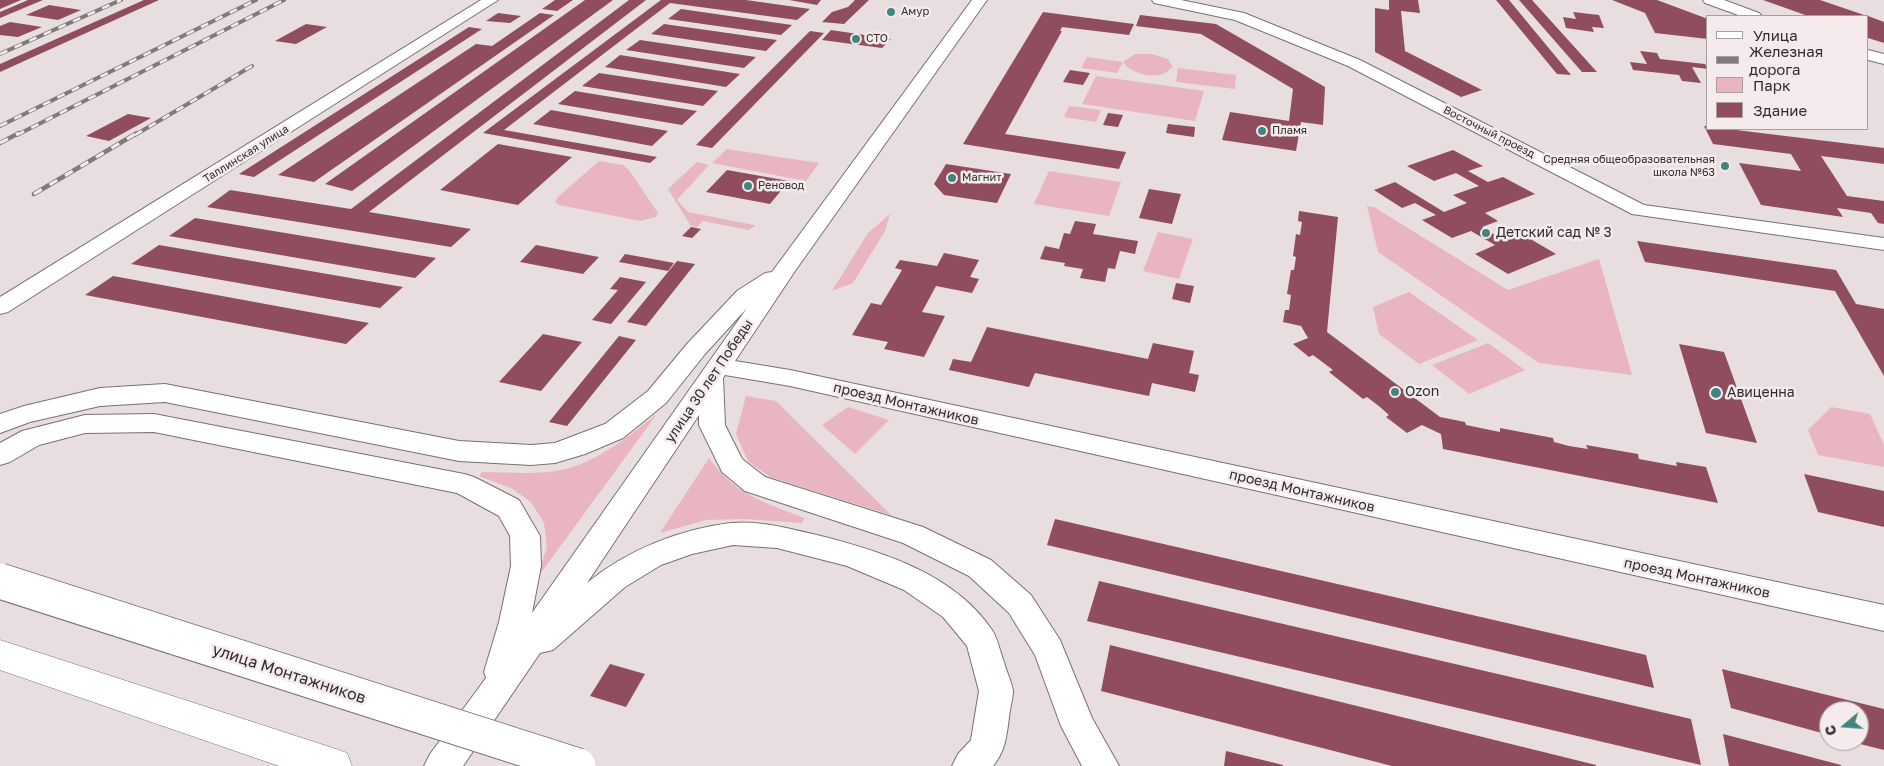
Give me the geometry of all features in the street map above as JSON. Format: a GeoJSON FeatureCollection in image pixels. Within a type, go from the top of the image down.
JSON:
{"type":"FeatureCollection","features":[{"type":"Feature","properties":{"kind":"main road","name":"улица Монтажников"},"geometry":{"type":"LineString","coordinates":[[0,581],[578,766]]}},
{"type":"Feature","properties":{"kind":"main road"},"geometry":{"type":"LineString","coordinates":[[0,655],[333,766]]}},
{"type":"Feature","properties":{"kind":"street","name":"Таллинская улица"},"geometry":{"type":"LineString","coordinates":[[0,308],[491,0]]}},
{"type":"Feature","properties":{"kind":"street","name":"улица 30 лет Победы"},"geometry":{"type":"LineString","coordinates":[[442,766],[493,696],[785,270],[980,0]]}},
{"type":"Feature","properties":{"kind":"street","name":"Восточный проезд"},"geometry":{"type":"LineString","coordinates":[[1159,0],[1239,16],[1354,62],[1639,210],[1884,244]]}},
{"type":"Feature","properties":{"kind":"street"},"geometry":{"type":"LineString","coordinates":[[1710,0],[1751,15]]}},
{"type":"Feature","properties":{"kind":"street"},"geometry":{"type":"LineString","coordinates":[[1869,55],[1884,60]]}},
{"type":"Feature","properties":{"kind":"street"},"geometry":{"type":"LineString","coordinates":[[0,424],[24,415],[100,397],[165,394],[459,451],[531,455],[555,454],[614,431],[657,397],[696,349],[745,296],[785,270]]}},
{"type":"Feature","properties":{"kind":"street"},"geometry":{"type":"LineString","coordinates":[[715,372],[712,424],[732,464],[756,484],[913,535],[980,568],[1020,604],[1049,650],[1078,726],[1101,766]]}},
{"type":"Feature","properties":{"kind":"street","name":"проезд Монтажников"},"geometry":{"type":"LineString","coordinates":[[715,372],[790,378],[1884,618]]}},
{"type":"Feature","properties":{"kind":"street"},"geometry":{"type":"LineString","coordinates":[[0,454],[31,438],[85,424],[154,423],[464,484],[509,508],[525,536],[526,566],[515,622],[493,696]]}},
{"type":"Feature","properties":{"kind":"street"},"geometry":{"type":"LineString","coordinates":[[515,663],[614,578],[651,556],[690,543],[733,534],[777,537],[853,556],[915,581],[960,614],[981,640],[996,691],[987,747],[970,766]]}},
{"type":"Feature","properties":{"kind":"green space"},"geometry":{"type":"Polygon","coordinates":[[[1135,54],[1152,54],[1168,59],[1173,67],[1163,74],[1146,75],[1135,72],[1123,62],[1135,54]]]}},
{"type":"Feature","properties":{"kind":"green space"},"geometry":{"type":"Polygon","coordinates":[[[1087,57],[1123,62],[1117,73],[1081,68],[1087,57]]]}},
{"type":"Feature","properties":{"kind":"green space"},"geometry":{"type":"Polygon","coordinates":[[[1178,68],[1236,75],[1235,89],[1176,82],[1178,68]]]}},
{"type":"Feature","properties":{"kind":"green space"},"geometry":{"type":"Polygon","coordinates":[[[1096,76],[1204,91],[1195,121],[1082,104],[1096,76]]]}},
{"type":"Feature","properties":{"kind":"green space"},"geometry":{"type":"Polygon","coordinates":[[[1069,106],[1101,110],[1096,122],[1064,117],[1069,106]]]}},
{"type":"Feature","properties":{"kind":"green space"},"geometry":{"type":"Polygon","coordinates":[[[727,149],[819,163],[806,181],[712,163],[727,149]]]}},
{"type":"Feature","properties":{"kind":"green space"},"geometry":{"type":"Polygon","coordinates":[[[599,161],[623,165],[629,170],[658,213],[656,217],[640,221],[559,205],[555,202],[558,197],[599,161]]]}},
{"type":"Feature","properties":{"kind":"green space"},"geometry":{"type":"Polygon","coordinates":[[[697,162],[709,165],[677,200],[688,212],[755,226],[748,230],[703,221],[697,227],[691,226],[668,189],[697,162]]]}},
{"type":"Feature","properties":{"kind":"green space"},"geometry":{"type":"Polygon","coordinates":[[[1049,171],[1121,182],[1109,216],[1034,204],[1049,171]]]}},
{"type":"Feature","properties":{"kind":"green space"},"geometry":{"type":"Polygon","coordinates":[[[1367,206],[1374,207],[1508,290],[1599,259],[1632,375],[1539,363],[1378,252],[1367,206]]]}},
{"type":"Feature","properties":{"kind":"green space"},"geometry":{"type":"Polygon","coordinates":[[[890,214],[885,231],[853,283],[832,291],[868,233],[890,214]]]}},
{"type":"Feature","properties":{"kind":"green space"},"geometry":{"type":"Polygon","coordinates":[[[1158,232],[1193,239],[1179,279],[1143,271],[1158,232]]]}},
{"type":"Feature","properties":{"kind":"green space"},"geometry":{"type":"Polygon","coordinates":[[[1409,292],[1478,340],[1419,364],[1379,334],[1373,307],[1409,292]]]}},
{"type":"Feature","properties":{"kind":"green space"},"geometry":{"type":"Polygon","coordinates":[[[1488,343],[1525,370],[1469,394],[1432,365],[1488,343]]]}},
{"type":"Feature","properties":{"kind":"green space"},"geometry":{"type":"Polygon","coordinates":[[[746,396],[776,401],[891,515],[770,477],[748,461],[736,434],[746,396]]]}},
{"type":"Feature","properties":{"kind":"green space"},"geometry":{"type":"Polygon","coordinates":[[[848,407],[889,420],[855,454],[822,425],[848,407]]]}},
{"type":"Feature","properties":{"kind":"green space"},"geometry":{"type":"Polygon","coordinates":[[[1831,407],[1870,414],[1884,445],[1884,467],[1818,455],[1808,430],[1831,407]]]}},
{"type":"Feature","properties":{"kind":"green space"},"geometry":{"type":"Polygon","coordinates":[[[657,414],[535,581],[547,548],[544,523],[531,502],[511,488],[479,476],[482,472],[542,472],[562,470],[576,466],[613,447],[657,414]]]}},
{"type":"Feature","properties":{"kind":"green space"},"geometry":{"type":"Polygon","coordinates":[[[709,458],[729,481],[740,489],[763,502],[804,518],[802,523],[745,519],[706,520],[660,533],[709,458]]]}},
{"type":"Feature","properties":{"kind":"building"},"geometry":{"type":"Polygon","coordinates":[[[0,0],[21,0],[0,9],[0,0]]]}},
{"type":"Feature","properties":{"kind":"building"},"geometry":{"type":"Polygon","coordinates":[[[28,0],[43,0],[0,18],[0,12],[28,0]]]}},
{"type":"Feature","properties":{"kind":"building"},"geometry":{"type":"Polygon","coordinates":[[[144,0],[159,0],[0,72],[0,64],[144,0]]]}},
{"type":"Feature","properties":{"kind":"building"},"geometry":{"type":"Polygon","coordinates":[[[555,0],[573,0],[557,11],[542,9],[555,0]]]}},
{"type":"Feature","properties":{"kind":"building"},"geometry":{"type":"Polygon","coordinates":[[[585,0],[613,0],[352,191],[325,184],[585,0]]]}},
{"type":"Feature","properties":{"kind":"building"},"geometry":{"type":"Polygon","coordinates":[[[629,0],[646,0],[369,212],[471,229],[451,247],[207,207],[230,190],[351,209],[629,0]]]}},
{"type":"Feature","properties":{"kind":"building"},"geometry":{"type":"Polygon","coordinates":[[[661,0],[746,0],[810,9],[797,20],[670,3],[504,130],[657,157],[650,163],[483,133],[661,0]]]}},
{"type":"Feature","properties":{"kind":"building"},"geometry":{"type":"Polygon","coordinates":[[[789,0],[821,0],[817,5],[789,0]]]}},
{"type":"Feature","properties":{"kind":"building"},"geometry":{"type":"Polygon","coordinates":[[[855,0],[869,0],[844,24],[822,22],[832,12],[848,7],[855,0]]]}},
{"type":"Feature","properties":{"kind":"building"},"geometry":{"type":"Polygon","coordinates":[[[1389,0],[1418,0],[1420,13],[1401,11],[1405,51],[1482,90],[1461,97],[1375,52],[1375,8],[1389,10],[1389,0]]]}},
{"type":"Feature","properties":{"kind":"building"},"geometry":{"type":"Polygon","coordinates":[[[1496,0],[1509,0],[1571,75],[1557,74],[1496,0]]]}},
{"type":"Feature","properties":{"kind":"building"},"geometry":{"type":"Polygon","coordinates":[[[1519,0],[1532,0],[1597,72],[1582,72],[1519,0]]]}},
{"type":"Feature","properties":{"kind":"building"},"geometry":{"type":"Polygon","coordinates":[[[1612,0],[1657,0],[1706,18],[1706,39],[1655,33],[1645,13],[1612,0]]]}},
{"type":"Feature","properties":{"kind":"building"},"geometry":{"type":"Polygon","coordinates":[[[1763,0],[1820,0],[1864,15],[1805,15],[1763,0]]]}},
{"type":"Feature","properties":{"kind":"building"},"geometry":{"type":"Polygon","coordinates":[[[49,5],[81,10],[58,20],[26,15],[49,5]]]}},
{"type":"Feature","properties":{"kind":"building"},"geometry":{"type":"Polygon","coordinates":[[[681,9],[792,25],[781,35],[668,19],[681,9]]]}},
{"type":"Feature","properties":{"kind":"building"},"geometry":{"type":"Polygon","coordinates":[[[1043,12],[1134,24],[1129,35],[1062,27],[1060,31],[1062,31],[1005,134],[1126,152],[1119,169],[963,144],[1043,12]]]}},
{"type":"Feature","properties":{"kind":"building"},"geometry":{"type":"Polygon","coordinates":[[[1573,12],[1599,15],[1604,28],[1592,27],[1594,32],[1566,28],[1563,17],[1576,19],[1573,12]]]}},
{"type":"Feature","properties":{"kind":"building"},"geometry":{"type":"Polygon","coordinates":[[[498,13],[521,16],[510,23],[486,21],[498,13]]]}},
{"type":"Feature","properties":{"kind":"building"},"geometry":{"type":"Polygon","coordinates":[[[540,13],[554,15],[314,182],[278,175],[476,44],[492,46],[540,13]]]}},
{"type":"Feature","properties":{"kind":"building"},"geometry":{"type":"Polygon","coordinates":[[[1140,15],[1216,24],[1325,87],[1323,125],[1301,122],[1296,151],[1222,140],[1230,112],[1289,121],[1293,89],[1201,34],[1136,26],[1140,15]]]}},
{"type":"Feature","properties":{"kind":"building"},"geometry":{"type":"Polygon","coordinates":[[[1869,16],[1884,22],[1884,43],[1869,38],[1869,16]]]}},
{"type":"Feature","properties":{"kind":"building"},"geometry":{"type":"Polygon","coordinates":[[[10,22],[42,27],[18,37],[0,35],[0,26],[10,22]]]}},
{"type":"Feature","properties":{"kind":"building"},"geometry":{"type":"Polygon","coordinates":[[[306,24],[327,27],[296,44],[275,41],[306,24]]]}},
{"type":"Feature","properties":{"kind":"building"},"geometry":{"type":"Polygon","coordinates":[[[664,24],[777,40],[766,51],[651,34],[664,24]]]}},
{"type":"Feature","properties":{"kind":"building"},"geometry":{"type":"Polygon","coordinates":[[[469,27],[482,29],[254,177],[239,174],[469,27]]]}},
{"type":"Feature","properties":{"kind":"building","name":"СТО"},"geometry":{"type":"Polygon","coordinates":[[[831,30],[891,39],[882,48],[822,40],[831,30]]]}},
{"type":"Feature","properties":{"kind":"building"},"geometry":{"type":"Polygon","coordinates":[[[810,31],[824,33],[712,148],[696,145],[810,31]]]}},
{"type":"Feature","properties":{"kind":"building"},"geometry":{"type":"Polygon","coordinates":[[[640,40],[756,57],[744,68],[626,50],[640,40]]]}},
{"type":"Feature","properties":{"kind":"building"},"geometry":{"type":"Polygon","coordinates":[[[1640,51],[1657,53],[1660,59],[1705,64],[1706,69],[1692,67],[1701,83],[1682,81],[1679,75],[1633,70],[1630,62],[1647,64],[1640,51]]]}},
{"type":"Feature","properties":{"kind":"building"},"geometry":{"type":"Polygon","coordinates":[[[620,55],[740,74],[726,87],[605,67],[620,55]]]}},
{"type":"Feature","properties":{"kind":"building"},"geometry":{"type":"Polygon","coordinates":[[[1070,70],[1090,73],[1083,85],[1063,82],[1070,70]]]}},
{"type":"Feature","properties":{"kind":"building"},"geometry":{"type":"Polygon","coordinates":[[[599,73],[718,91],[703,106],[582,86],[599,73]]]}},
{"type":"Feature","properties":{"kind":"building"},"geometry":{"type":"Polygon","coordinates":[[[575,91],[697,111],[682,125],[558,104],[575,91]]]}},
{"type":"Feature","properties":{"kind":"building"},"geometry":{"type":"Polygon","coordinates":[[[551,110],[668,131],[652,146],[533,124],[551,110]]]}},
{"type":"Feature","properties":{"kind":"building"},"geometry":{"type":"Polygon","coordinates":[[[1108,113],[1123,115],[1118,127],[1103,125],[1108,113]]]}},
{"type":"Feature","properties":{"kind":"building"},"geometry":{"type":"Polygon","coordinates":[[[128,114],[151,118],[109,141],[86,136],[128,114]]]}},
{"type":"Feature","properties":{"kind":"building"},"geometry":{"type":"Polygon","coordinates":[[[1168,124],[1195,127],[1194,137],[1166,133],[1168,124]]]}},
{"type":"Feature","properties":{"kind":"building"},"geometry":{"type":"Polygon","coordinates":[[[1706,130],[1736,130],[1884,148],[1884,164],[1821,156],[1847,196],[1884,201],[1884,224],[1878,223],[1871,213],[1837,208],[1843,217],[1761,205],[1739,163],[1801,171],[1791,154],[1713,144],[1706,130]]]}},
{"type":"Feature","properties":{"kind":"building"},"geometry":{"type":"Polygon","coordinates":[[[498,144],[572,157],[518,205],[440,190],[498,144]]]}},
{"type":"Feature","properties":{"kind":"building"},"geometry":{"type":"Polygon","coordinates":[[[1453,150],[1483,166],[1468,171],[1488,182],[1503,177],[1535,194],[1485,213],[1498,221],[1482,227],[1505,241],[1522,234],[1556,254],[1508,274],[1475,254],[1495,245],[1471,231],[1452,238],[1422,220],[1436,215],[1415,203],[1402,208],[1374,190],[1395,182],[1444,212],[1467,203],[1453,195],[1479,186],[1456,173],[1434,181],[1407,166],[1453,150]]]}},
{"type":"Feature","properties":{"kind":"building"},"geometry":{"type":"Polygon","coordinates":[[[946,164],[1011,174],[997,203],[944,195],[934,184],[946,164]]]}},
{"type":"Feature","properties":{"kind":"building","name":"Реновод"},"geometry":{"type":"Polygon","coordinates":[[[727,170],[789,181],[770,204],[706,192],[727,170]]]}},
{"type":"Feature","properties":{"kind":"building"},"geometry":{"type":"Polygon","coordinates":[[[1149,189],[1181,194],[1172,224],[1139,218],[1149,189]]]}},
{"type":"Feature","properties":{"kind":"building"},"geometry":{"type":"Polygon","coordinates":[[[1299,211],[1338,217],[1327,332],[1440,417],[1500,432],[1500,428],[1553,438],[1554,442],[1569,446],[1588,449],[1586,445],[1638,454],[1639,459],[1677,466],[1676,462],[1706,467],[1718,503],[1443,449],[1441,434],[1422,425],[1407,433],[1386,417],[1389,415],[1380,407],[1367,397],[1363,399],[1329,372],[1333,370],[1313,355],[1309,357],[1293,344],[1308,338],[1301,326],[1283,322],[1285,310],[1289,310],[1291,295],[1287,294],[1291,270],[1294,270],[1296,257],[1293,256],[1296,234],[1300,235],[1302,222],[1298,221],[1299,211]]]}},
{"type":"Feature","properties":{"kind":"building"},"geometry":{"type":"Polygon","coordinates":[[[195,218],[436,258],[415,278],[169,236],[195,218]]]}},
{"type":"Feature","properties":{"kind":"building"},"geometry":{"type":"Polygon","coordinates":[[[1075,221],[1096,224],[1093,234],[1138,241],[1135,254],[1120,251],[1115,269],[1108,268],[1105,282],[1080,278],[1083,269],[1064,266],[1065,263],[1040,259],[1045,246],[1059,249],[1064,233],[1070,234],[1075,221]]]}},
{"type":"Feature","properties":{"kind":"building"},"geometry":{"type":"Polygon","coordinates":[[[691,227],[701,229],[692,238],[682,236],[691,227]]]}},
{"type":"Feature","properties":{"kind":"building"},"geometry":{"type":"Polygon","coordinates":[[[1637,241],[1836,270],[1856,304],[1884,309],[1884,376],[1835,291],[1645,262],[1637,241]]]}},
{"type":"Feature","properties":{"kind":"building"},"geometry":{"type":"Polygon","coordinates":[[[159,245],[403,287],[380,308],[131,264],[159,245]]]}},
{"type":"Feature","properties":{"kind":"building"},"geometry":{"type":"Polygon","coordinates":[[[536,245],[599,257],[583,274],[520,262],[536,245]]]}},
{"type":"Feature","properties":{"kind":"building"},"geometry":{"type":"Polygon","coordinates":[[[944,253],[979,260],[970,277],[979,279],[972,293],[936,286],[922,312],[945,316],[924,357],[884,349],[888,342],[852,335],[871,303],[881,305],[902,270],[895,268],[900,260],[937,266],[944,253]]]}},
{"type":"Feature","properties":{"kind":"building"},"geometry":{"type":"Polygon","coordinates":[[[625,254],[674,263],[668,271],[619,262],[625,254]]]}},
{"type":"Feature","properties":{"kind":"building"},"geometry":{"type":"Polygon","coordinates":[[[677,261],[695,264],[646,326],[627,322],[677,261]]]}},
{"type":"Feature","properties":{"kind":"building"},"geometry":{"type":"Polygon","coordinates":[[[113,276],[369,323],[346,344],[85,295],[113,276]]]}},
{"type":"Feature","properties":{"kind":"building"},"geometry":{"type":"Polygon","coordinates":[[[620,277],[646,282],[611,324],[592,320],[618,290],[610,289],[620,277]]]}},
{"type":"Feature","properties":{"kind":"building"},"geometry":{"type":"Polygon","coordinates":[[[1176,283],[1194,286],[1190,303],[1172,299],[1176,283]]]}},
{"type":"Feature","properties":{"kind":"building"},"geometry":{"type":"Polygon","coordinates":[[[987,327],[1148,359],[1153,343],[1194,351],[1189,373],[1199,375],[1195,392],[1152,383],[1149,396],[1035,373],[1029,387],[949,370],[953,359],[971,362],[987,327]]]}},
{"type":"Feature","properties":{"kind":"building"},"geometry":{"type":"Polygon","coordinates":[[[543,334],[582,342],[541,391],[499,382],[543,334]]]}},
{"type":"Feature","properties":{"kind":"building"},"geometry":{"type":"Polygon","coordinates":[[[619,336],[636,340],[567,426],[549,422],[619,336]]]}},
{"type":"Feature","properties":{"kind":"building","name":"Авиценна"},"geometry":{"type":"Polygon","coordinates":[[[1679,344],[1724,352],[1757,443],[1706,433],[1679,344]]]}},
{"type":"Feature","properties":{"kind":"building"},"geometry":{"type":"Polygon","coordinates":[[[1804,474],[1884,491],[1884,527],[1818,512],[1804,474]]]}},
{"type":"Feature","properties":{"kind":"building"},"geometry":{"type":"Polygon","coordinates":[[[1055,519],[1646,655],[1654,688],[1047,545],[1055,519]]]}},
{"type":"Feature","properties":{"kind":"building"},"geometry":{"type":"Polygon","coordinates":[[[1099,581],[1691,719],[1701,765],[1087,621],[1099,581]]]}},
{"type":"Feature","properties":{"kind":"building"},"geometry":{"type":"Polygon","coordinates":[[[1110,645],[1596,766],[1392,766],[1101,691],[1110,645]]]}},
{"type":"Feature","properties":{"kind":"building"},"geometry":{"type":"Polygon","coordinates":[[[610,664],[645,674],[626,707],[590,696],[610,664]]]}},
{"type":"Feature","properties":{"kind":"building"},"geometry":{"type":"Polygon","coordinates":[[[1722,669],[1852,701],[1819,701],[1819,732],[1731,708],[1722,669]]]}},
{"type":"Feature","properties":{"kind":"building"},"geometry":{"type":"Polygon","coordinates":[[[1869,705],[1884,709],[1884,750],[1869,746],[1869,705]]]}},
{"type":"Feature","properties":{"kind":"building"},"geometry":{"type":"Polygon","coordinates":[[[1723,734],[1841,765],[1841,766],[1729,766],[1723,734]]]}},
{"type":"Feature","properties":{"kind":"building"},"geometry":{"type":"Polygon","coordinates":[[[1226,751],[1283,765],[1283,766],[1224,766],[1226,751]]]}},
{"type":"Feature","properties":{"kind":"railway"},"geometry":{"type":"LineString","coordinates":[[0,54],[121,0]]}},
{"type":"Feature","properties":{"kind":"railway"},"geometry":{"type":"LineString","coordinates":[[0,126],[256,0]]}},
{"type":"Feature","properties":{"kind":"railway"},"geometry":{"type":"LineString","coordinates":[[17,135],[284,0]]}},
{"type":"Feature","properties":{"kind":"railway"},"geometry":{"type":"LineString","coordinates":[[135,135],[252,66]]}},
{"type":"Feature","properties":{"kind":"railway"},"geometry":{"type":"LineString","coordinates":[[0,143],[19,133]]}},
{"type":"Feature","properties":{"kind":"railway"},"geometry":{"type":"LineString","coordinates":[[34,194],[137,133]]}},
{"type":"Feature","properties":{"kind":"place","name":"Амур"},"geometry":{"type":"Point","coordinates":[891,12]}},
{"type":"Feature","properties":{"kind":"place","name":"СТО"},"geometry":{"type":"Point","coordinates":[856,39]}},
{"type":"Feature","properties":{"kind":"place","name":"Пламя"},"geometry":{"type":"Point","coordinates":[1262,131]}},
{"type":"Feature","properties":{"kind":"place","name":"Средняя общеобразовательная школа №63"},"geometry":{"type":"Point","coordinates":[1725,166]}},
{"type":"Feature","properties":{"kind":"place","name":"Магнит"},"geometry":{"type":"Point","coordinates":[952,178]}},
{"type":"Feature","properties":{"kind":"place","name":"Реновод"},"geometry":{"type":"Point","coordinates":[748,186]}},
{"type":"Feature","properties":{"kind":"place","name":"Детский сад № 3"},"geometry":{"type":"Point","coordinates":[1486,233]}},
{"type":"Feature","properties":{"kind":"place","name":"Ozon"},"geometry":{"type":"Point","coordinates":[1395,392]}},
{"type":"Feature","properties":{"kind":"place","name":"Авиценна"},"geometry":{"type":"Point","coordinates":[1716,393]}}]}
